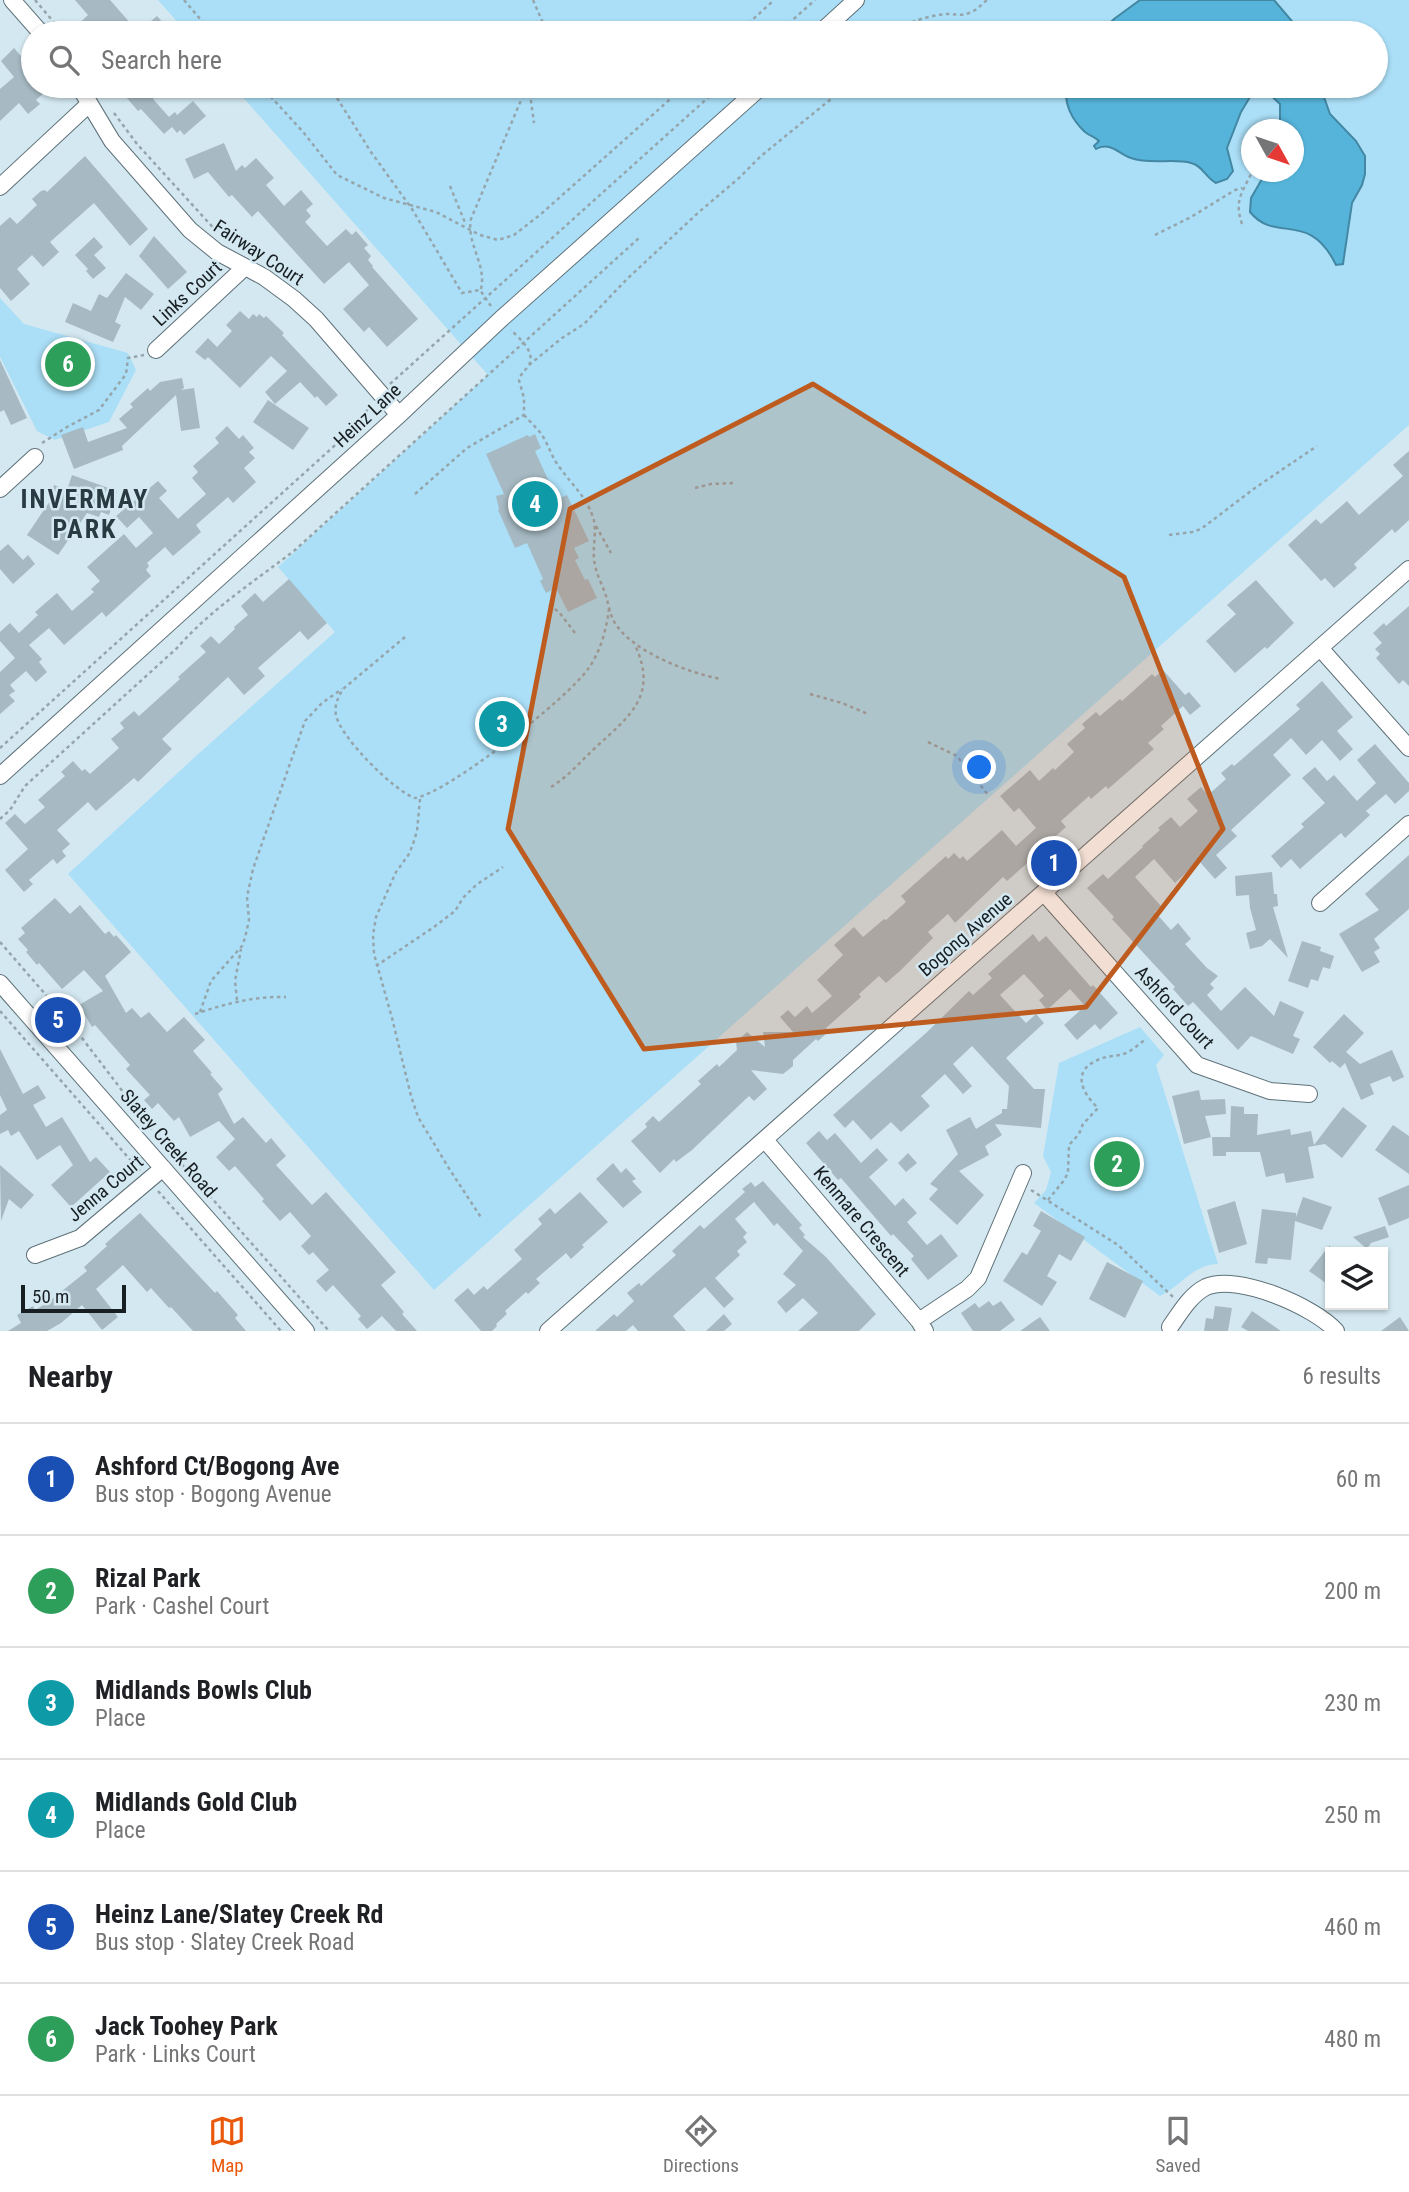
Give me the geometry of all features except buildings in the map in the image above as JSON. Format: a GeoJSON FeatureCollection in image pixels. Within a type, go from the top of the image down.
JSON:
{"type":"FeatureCollection","features":[{"type":"Feature","properties":{"kind":"street"},"geometry":{"type":"LineString","coordinates":[[12,0],[30,21]]}},
{"type":"Feature","properties":{"kind":"street"},"geometry":{"type":"LineString","coordinates":[[833,21],[856,0]]}},
{"type":"Feature","properties":{"kind":"street","name":"Fairway Court"},"geometry":{"type":"LineString","coordinates":[[86,98],[120,150],[190,230],[209,247],[250,261],[307,310],[399,415]]}},
{"type":"Feature","properties":{"kind":"street","name":"Heinz Lane"},"geometry":{"type":"LineString","coordinates":[[0,776],[749,98]]}},
{"type":"Feature","properties":{"kind":"street"},"geometry":{"type":"LineString","coordinates":[[0,187],[89,104]]}},
{"type":"Feature","properties":{"kind":"street","name":"Links Court"},"geometry":{"type":"LineString","coordinates":[[156,350],[250,261]]}},
{"type":"Feature","properties":{"kind":"street"},"geometry":{"type":"LineString","coordinates":[[0,489],[35,457]]}},
{"type":"Feature","properties":{"kind":"street","name":"Bogong Avenue"},"geometry":{"type":"LineString","coordinates":[[548,1331],[1409,569]]}},
{"type":"Feature","properties":{"kind":"street"},"geometry":{"type":"LineString","coordinates":[[1320,648],[1409,748]]}},
{"type":"Feature","properties":{"kind":"street"},"geometry":{"type":"LineString","coordinates":[[1320,903],[1409,824]]}},
{"type":"Feature","properties":{"kind":"street","name":"Ashford Court"},"geometry":{"type":"LineString","coordinates":[[1044,893],[1197,1065],[1270,1091],[1309,1094]]}},
{"type":"Feature","properties":{"kind":"street","name":"Slatey Creek Road"},"geometry":{"type":"LineString","coordinates":[[0,983],[306,1331]]}},
{"type":"Feature","properties":{"kind":"street","name":"Kenmare Crescent"},"geometry":{"type":"LineString","coordinates":[[765,1140],[922,1326]]}},
{"type":"Feature","properties":{"kind":"street","name":"Jenna Court"},"geometry":{"type":"LineString","coordinates":[[35,1255],[80,1238],[163,1168]]}},
{"type":"Feature","properties":{"kind":"street"},"geometry":{"type":"LineString","coordinates":[[922,1326],[975,1280],[1021,1178]]}},
{"type":"Feature","properties":{"kind":"street"},"geometry":{"type":"LineString","coordinates":[[1170,1327],[1197,1294],[1210,1286],[1222,1284],[1267,1293],[1299,1306],[1326,1321],[1336,1331]]}},
{"type":"Feature","properties":{"kind":"path"},"geometry":{"type":"LineString","coordinates":[[35,0],[53,21]]}},
{"type":"Feature","properties":{"kind":"path"},"geometry":{"type":"LineString","coordinates":[[184,0],[202,21]]}},
{"type":"Feature","properties":{"kind":"path"},"geometry":{"type":"LineString","coordinates":[[533,0],[542,21]]}},
{"type":"Feature","properties":{"kind":"path"},"geometry":{"type":"LineString","coordinates":[[751,21],[774,0]]}},
{"type":"Feature","properties":{"kind":"path"},"geometry":{"type":"LineString","coordinates":[[791,21],[815,0]]}},
{"type":"Feature","properties":{"kind":"path"},"geometry":{"type":"LineString","coordinates":[[916,21],[947,14],[966,14],[987,0]]}},
{"type":"Feature","properties":{"kind":"path"},"geometry":{"type":"LineString","coordinates":[[272,98],[337,174],[384,198],[436,212],[488,238],[498,240],[514,235],[671,98]]}},
{"type":"Feature","properties":{"kind":"path"},"geometry":{"type":"LineString","coordinates":[[338,98],[355,129],[408,204],[462,293],[480,290]]}},
{"type":"Feature","properties":{"kind":"path"},"geometry":{"type":"LineString","coordinates":[[468,228],[521,98]]}},
{"type":"Feature","properties":{"kind":"path"},"geometry":{"type":"LineString","coordinates":[[530,98],[534,124]]}},
{"type":"Feature","properties":{"kind":"path"},"geometry":{"type":"LineString","coordinates":[[0,748],[363,420],[370,402],[707,98]]}},
{"type":"Feature","properties":{"kind":"path"},"geometry":{"type":"LineString","coordinates":[[611,553],[579,490],[559,467],[543,436],[524,415],[524,398],[519,381],[521,374],[528,365],[562,338],[584,324],[627,279],[699,212],[831,98]]}},
{"type":"Feature","properties":{"kind":"path"},"geometry":{"type":"LineString","coordinates":[[111,108],[137,144],[218,233],[250,261]]}},
{"type":"Feature","properties":{"kind":"path"},"geometry":{"type":"LineString","coordinates":[[1242,224],[1238,205],[1246,182]]}},
{"type":"Feature","properties":{"kind":"path"},"geometry":{"type":"LineString","coordinates":[[450,186],[468,228],[481,271],[480,290]]}},
{"type":"Feature","properties":{"kind":"path"},"geometry":{"type":"LineString","coordinates":[[1155,235],[1242,188]]}},
{"type":"Feature","properties":{"kind":"path"},"geometry":{"type":"LineString","coordinates":[[0,819],[11,808],[25,786],[199,625],[295,550],[639,238]]}},
{"type":"Feature","properties":{"kind":"path"},"geometry":{"type":"LineString","coordinates":[[480,290],[523,342],[530,354],[528,365]]}},
{"type":"Feature","properties":{"kind":"path"},"geometry":{"type":"LineString","coordinates":[[35,457],[48,439],[99,410],[126,374],[128,358],[156,350]]}},
{"type":"Feature","properties":{"kind":"path"},"geometry":{"type":"LineString","coordinates":[[415,494],[470,446],[524,415]]}},
{"type":"Feature","properties":{"kind":"path"},"geometry":{"type":"LineString","coordinates":[[1169,535],[1201,529],[1317,446]]}},
{"type":"Feature","properties":{"kind":"path"},"geometry":{"type":"LineString","coordinates":[[695,488],[711,484],[733,484]]}},
{"type":"Feature","properties":{"kind":"path"},"geometry":{"type":"LineString","coordinates":[[594,524],[594,563],[617,627],[633,642],[673,664],[721,679]]}},
{"type":"Feature","properties":{"kind":"path"},"geometry":{"type":"LineString","coordinates":[[549,605],[575,633]]}},
{"type":"Feature","properties":{"kind":"path"},"geometry":{"type":"LineString","coordinates":[[345,687],[338,696],[335,709],[336,719],[344,732],[371,764],[392,783],[410,796],[420,798],[512,738],[578,682],[597,653],[609,608]]}},
{"type":"Feature","properties":{"kind":"path"},"geometry":{"type":"LineString","coordinates":[[237,1000],[235,981],[248,928],[247,897],[257,855],[305,721],[322,703],[405,637]]}},
{"type":"Feature","properties":{"kind":"path"},"geometry":{"type":"LineString","coordinates":[[551,788],[612,735],[635,707],[641,696],[644,675],[633,642]]}},
{"type":"Feature","properties":{"kind":"path"},"geometry":{"type":"LineString","coordinates":[[810,694],[868,714]]}},
{"type":"Feature","properties":{"kind":"path"},"geometry":{"type":"LineString","coordinates":[[928,742],[957,756],[989,796]]}},
{"type":"Feature","properties":{"kind":"path"},"geometry":{"type":"LineString","coordinates":[[420,798],[413,844],[373,925],[376,966],[418,1117],[482,1219]]}},
{"type":"Feature","properties":{"kind":"path"},"geometry":{"type":"LineString","coordinates":[[376,966],[455,911],[476,885],[503,867]]}},
{"type":"Feature","properties":{"kind":"path"},"geometry":{"type":"LineString","coordinates":[[0,942],[72,1025],[156,1135],[329,1331]]}},
{"type":"Feature","properties":{"kind":"path"},"geometry":{"type":"LineString","coordinates":[[200,1012],[211,981],[242,946]]}},
{"type":"Feature","properties":{"kind":"path"},"geometry":{"type":"LineString","coordinates":[[195,1014],[237,1000],[286,997]]}},
{"type":"Feature","properties":{"kind":"path"},"geometry":{"type":"LineString","coordinates":[[0,1011],[281,1331]]}},
{"type":"Feature","properties":{"kind":"path"},"geometry":{"type":"LineString","coordinates":[[1048,1200],[1065,1180],[1069,1145],[1098,1108],[1083,1092],[1081,1086],[1085,1071],[1100,1059],[1129,1052],[1146,1039]]}},
{"type":"Feature","properties":{"kind":"path"},"geometry":{"type":"LineString","coordinates":[[1021,1178],[1048,1200],[1118,1245],[1183,1308]]}},
{"type":"Feature","properties":{"kind":"highlighted area"},"geometry":{"type":"Polygon","coordinates":[[[813,384],[1124,577],[1223,829],[1086,1007],[644,1049],[508,829],[570,509],[813,384]]]}},
{"type":"Feature","properties":{"kind":"shaded area"},"geometry":{"type":"Polygon","coordinates":[[[158,0],[1409,0],[1409,425],[434,1290],[68,874],[335,632],[278,567],[488,375],[244,98],[1388,98],[1388,21],[176,21],[158,0]]]}},
{"type":"Feature","properties":{"kind":"shaded area"},"geometry":{"type":"Polygon","coordinates":[[[1140,0],[1274,0],[1292,21],[1112,21],[1140,0]]]}},
{"type":"Feature","properties":{"kind":"shaded area"},"geometry":{"type":"Polygon","coordinates":[[[1249,98],[1227,148],[1233,171],[1227,179],[1216,183],[1191,163],[1138,160],[1110,147],[1096,149],[1094,146],[1099,141],[1080,127],[1066,99],[1249,98]]]}},
{"type":"Feature","properties":{"kind":"shaded area"},"geometry":{"type":"Polygon","coordinates":[[[1274,98],[1324,98],[1330,114],[1356,141],[1365,156],[1365,174],[1352,203],[1343,264],[1336,265],[1326,248],[1315,238],[1304,232],[1271,226],[1250,212],[1251,198],[1260,182],[1304,182],[1304,119],[1280,119],[1280,104],[1274,98]]]}},
{"type":"Feature","properties":{"kind":"shaded area"},"geometry":{"type":"Polygon","coordinates":[[[0,298],[24,324],[128,353],[136,370],[109,422],[55,440],[37,431],[0,357],[0,298]]]}},
{"type":"Feature","properties":{"kind":"shaded area"},"geometry":{"type":"Polygon","coordinates":[[[1140,1027],[1164,1055],[1156,1065],[1218,1264],[1201,1268],[1160,1296],[1034,1203],[1046,1190],[1051,1172],[1043,1156],[1059,1063],[1140,1027]]]}},
{"type":"Feature","properties":{"kind":"place","name":"Jack Toohey Park"},"geometry":{"type":"Point","coordinates":[68,364]}},
{"type":"Feature","properties":{"kind":"place","name":"Midlands Gold Club"},"geometry":{"type":"Point","coordinates":[535,504]}},
{"type":"Feature","properties":{"kind":"place","name":"Midlands Bowls Club"},"geometry":{"type":"Point","coordinates":[502,724]}},
{"type":"Feature","properties":{"kind":"place","name":"Ashford Ct/Bogong Ave"},"geometry":{"type":"Point","coordinates":[1054,863]}},
{"type":"Feature","properties":{"kind":"place","name":"Heinz Lane/Slatey Creek Rd"},"geometry":{"type":"Point","coordinates":[58,1020]}},
{"type":"Feature","properties":{"kind":"place","name":"Rizal Park"},"geometry":{"type":"Point","coordinates":[1117,1164]}},
{"type":"Feature","properties":{"kind":"district","name":"INVERMAY PARK"},"geometry":{"type":"Point","coordinates":[85,514]}}]}
